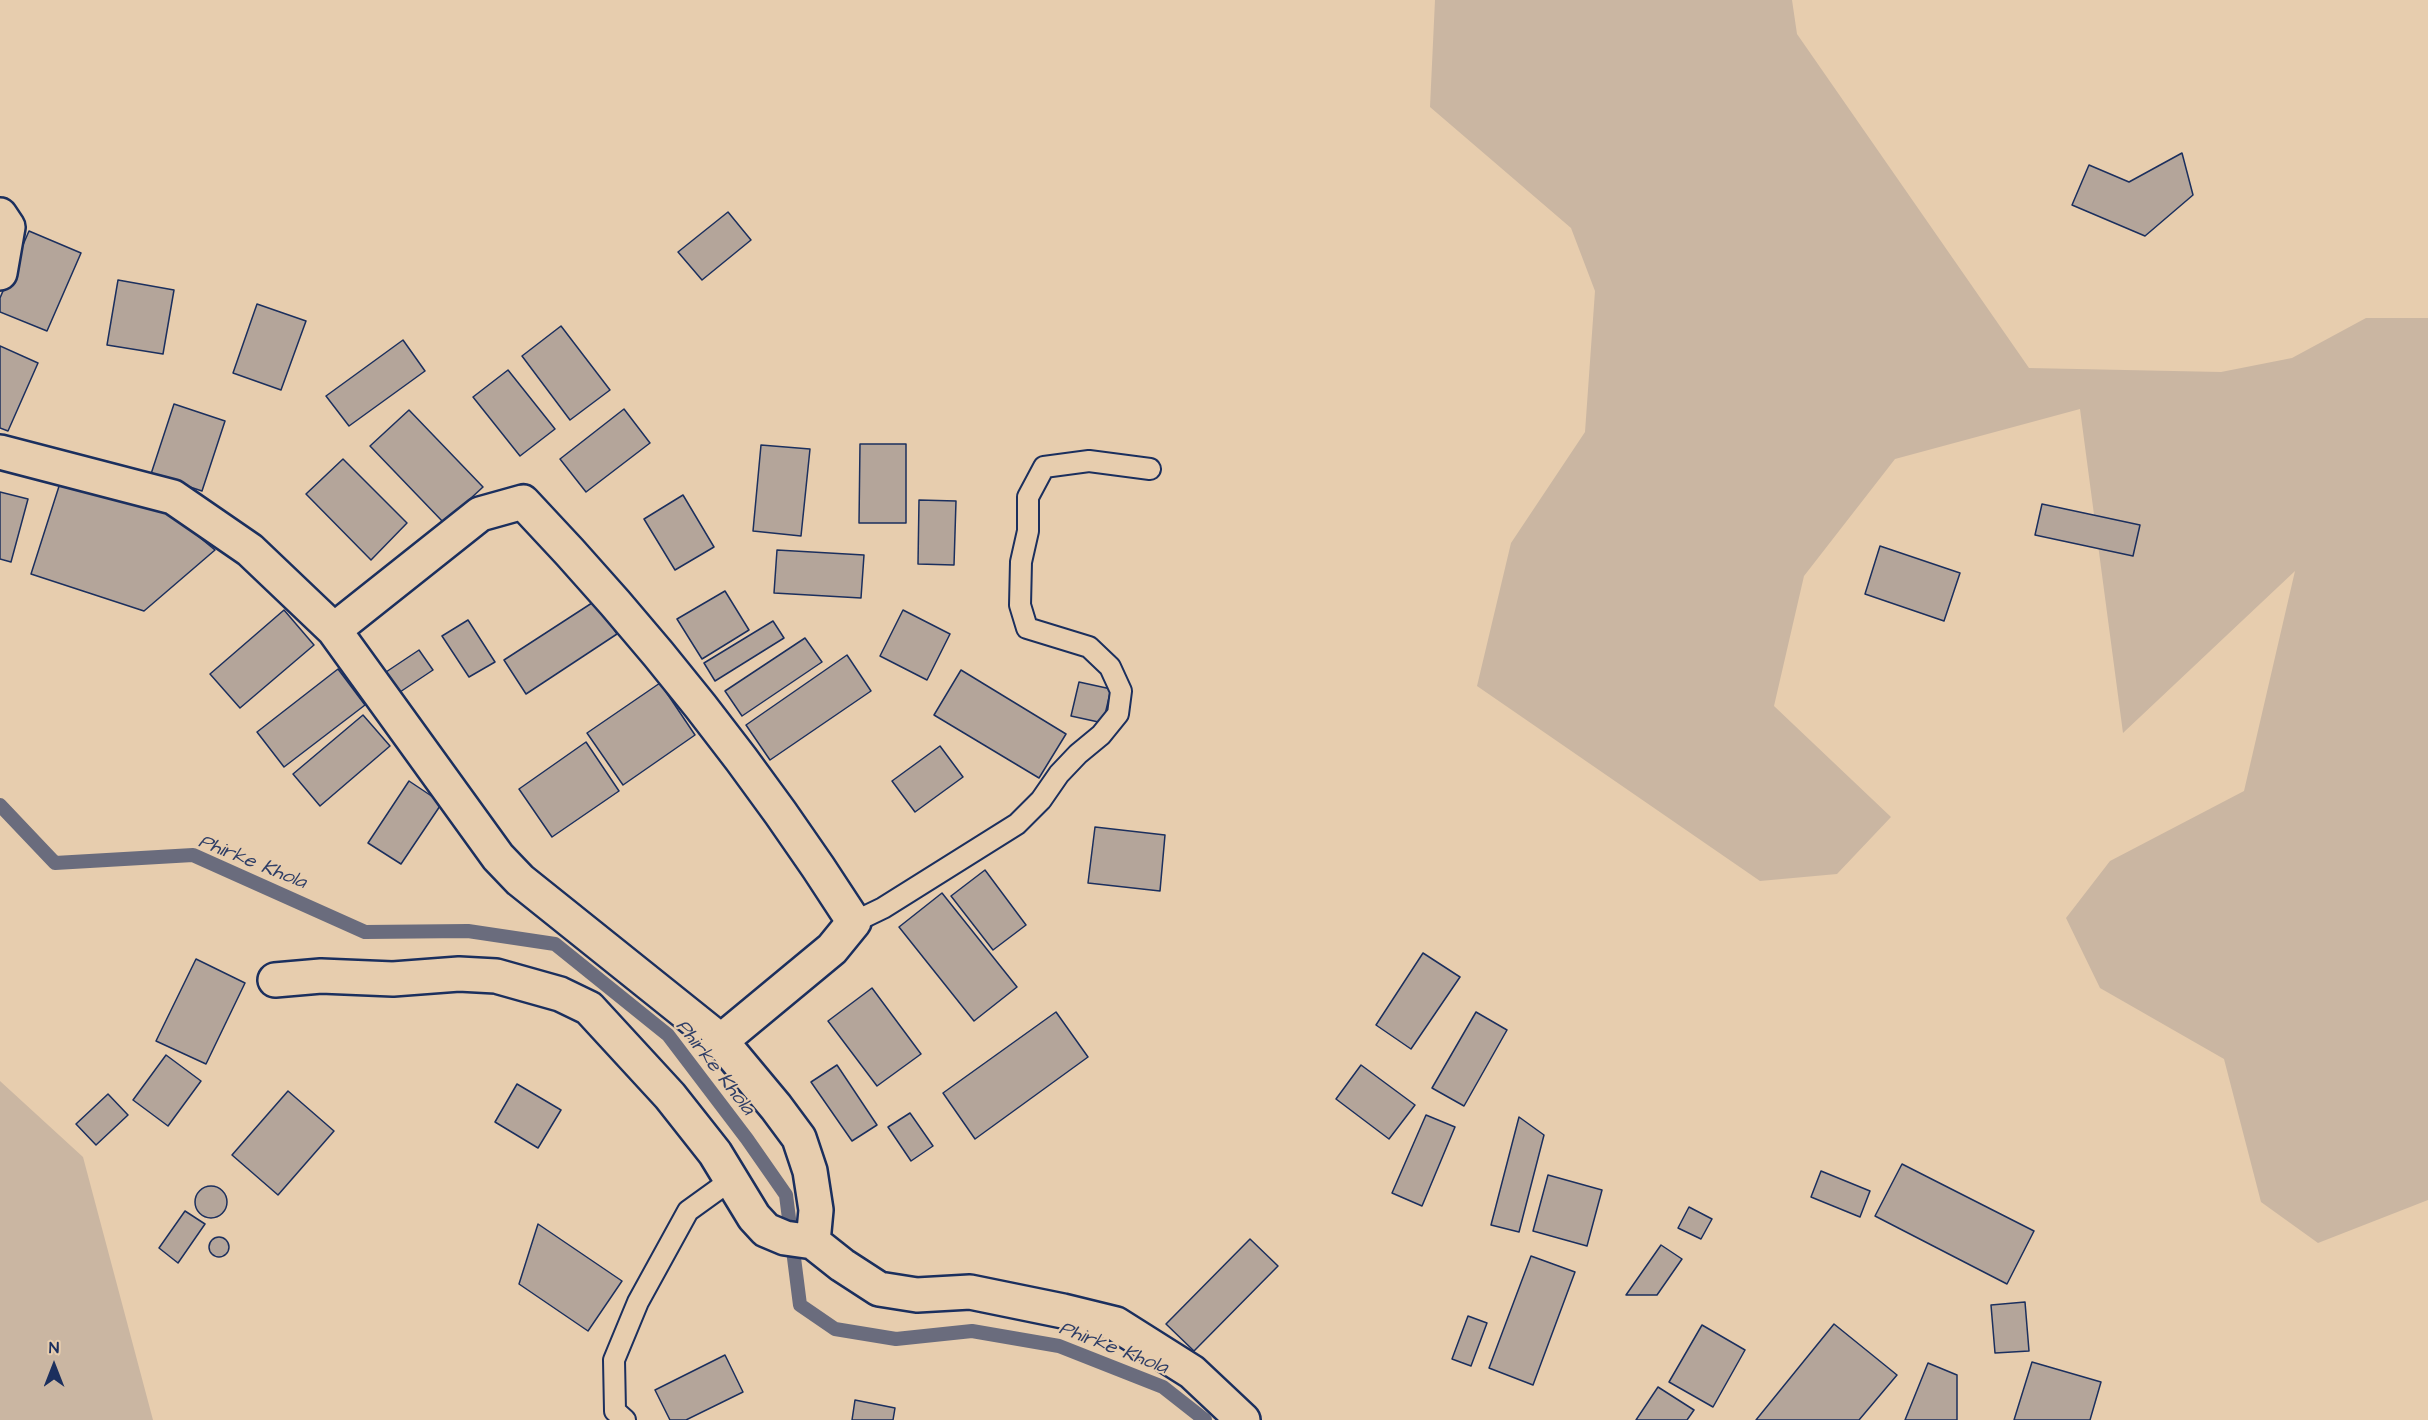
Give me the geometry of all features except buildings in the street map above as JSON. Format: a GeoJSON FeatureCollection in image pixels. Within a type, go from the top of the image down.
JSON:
{"type":"FeatureCollection","features":[{"type":"Feature","properties":{"kind":"street"},"geometry":{"type":"LineString","coordinates":[[0,215],[8,226],[0,273]]}},
{"type":"Feature","properties":{"kind":"street"},"geometry":{"type":"LineString","coordinates":[[0,452],[172,496],[250,550],[334,630],[498,856],[520,880],[721,1041],[776,1107],[799,1138],[810,1170],[816,1210],[813,1242]]}},
{"type":"Feature","properties":{"kind":"street"},"geometry":{"type":"LineString","coordinates":[[334,630],[480,514],[523,502],[655,650],[738,752],[801,840],[854,922],[832,949],[721,1041]]}},
{"type":"Feature","properties":{"kind":"street"},"geometry":{"type":"LineString","coordinates":[[276,980],[321,976],[393,979],[468,975],[496,976],[560,994],[589,1008],[670,1096],[715,1153],[754,1217],[766,1230],[785,1238],[813,1242],[842,1265],[879,1289],[917,1295],[970,1292],[1116,1324],[1192,1372],[1243,1420]]}},
{"type":"Feature","properties":{"kind":"lane"},"geometry":{"type":"LineString","coordinates":[[854,922],[883,908],[1017,824],[1041,800],[1059,774],[1101,735],[1118,714],[1121,691],[1110,667],[1089,648],[1027,628],[1020,605],[1021,562],[1028,531],[1028,496],[1044,467],[1089,461],[1150,469]]}},
{"type":"Feature","properties":{"kind":"lane"},"geometry":{"type":"LineString","coordinates":[[625,1420],[615,1411],[614,1360],[638,1302],[688,1211],[730,1180]]}},
{"type":"Feature","properties":{"kind":"shaded area"},"geometry":{"type":"Polygon","coordinates":[[[1435,0],[1792,0],[1797,34],[2029,368],[2221,372],[2292,358],[2366,318],[2428,318],[2428,1200],[2318,1243],[2261,1202],[2224,1059],[2100,988],[2066,918],[2110,861],[2244,791],[2295,571],[2123,733],[2080,409],[1895,459],[1804,576],[1774,706],[1891,817],[1837,874],[1760,881],[1477,686],[1511,543],[1585,432],[1595,291],[1571,228],[1430,107],[1435,0]]]}},
{"type":"Feature","properties":{"kind":"shaded area"},"geometry":{"type":"Polygon","coordinates":[[[0,1081],[83,1157],[153,1420],[0,1420],[0,1081]]]}},
{"type":"Feature","properties":{"kind":"waterway","name":"Phirke Khola"},"geometry":{"type":"LineString","coordinates":[[0,805],[55,863],[193,855],[365,932],[468,931],[555,944],[668,1035],[747,1139],[786,1195],[800,1305],[835,1329],[896,1339],[972,1331],[1059,1346],[1163,1387],[1205,1420]]}}]}
